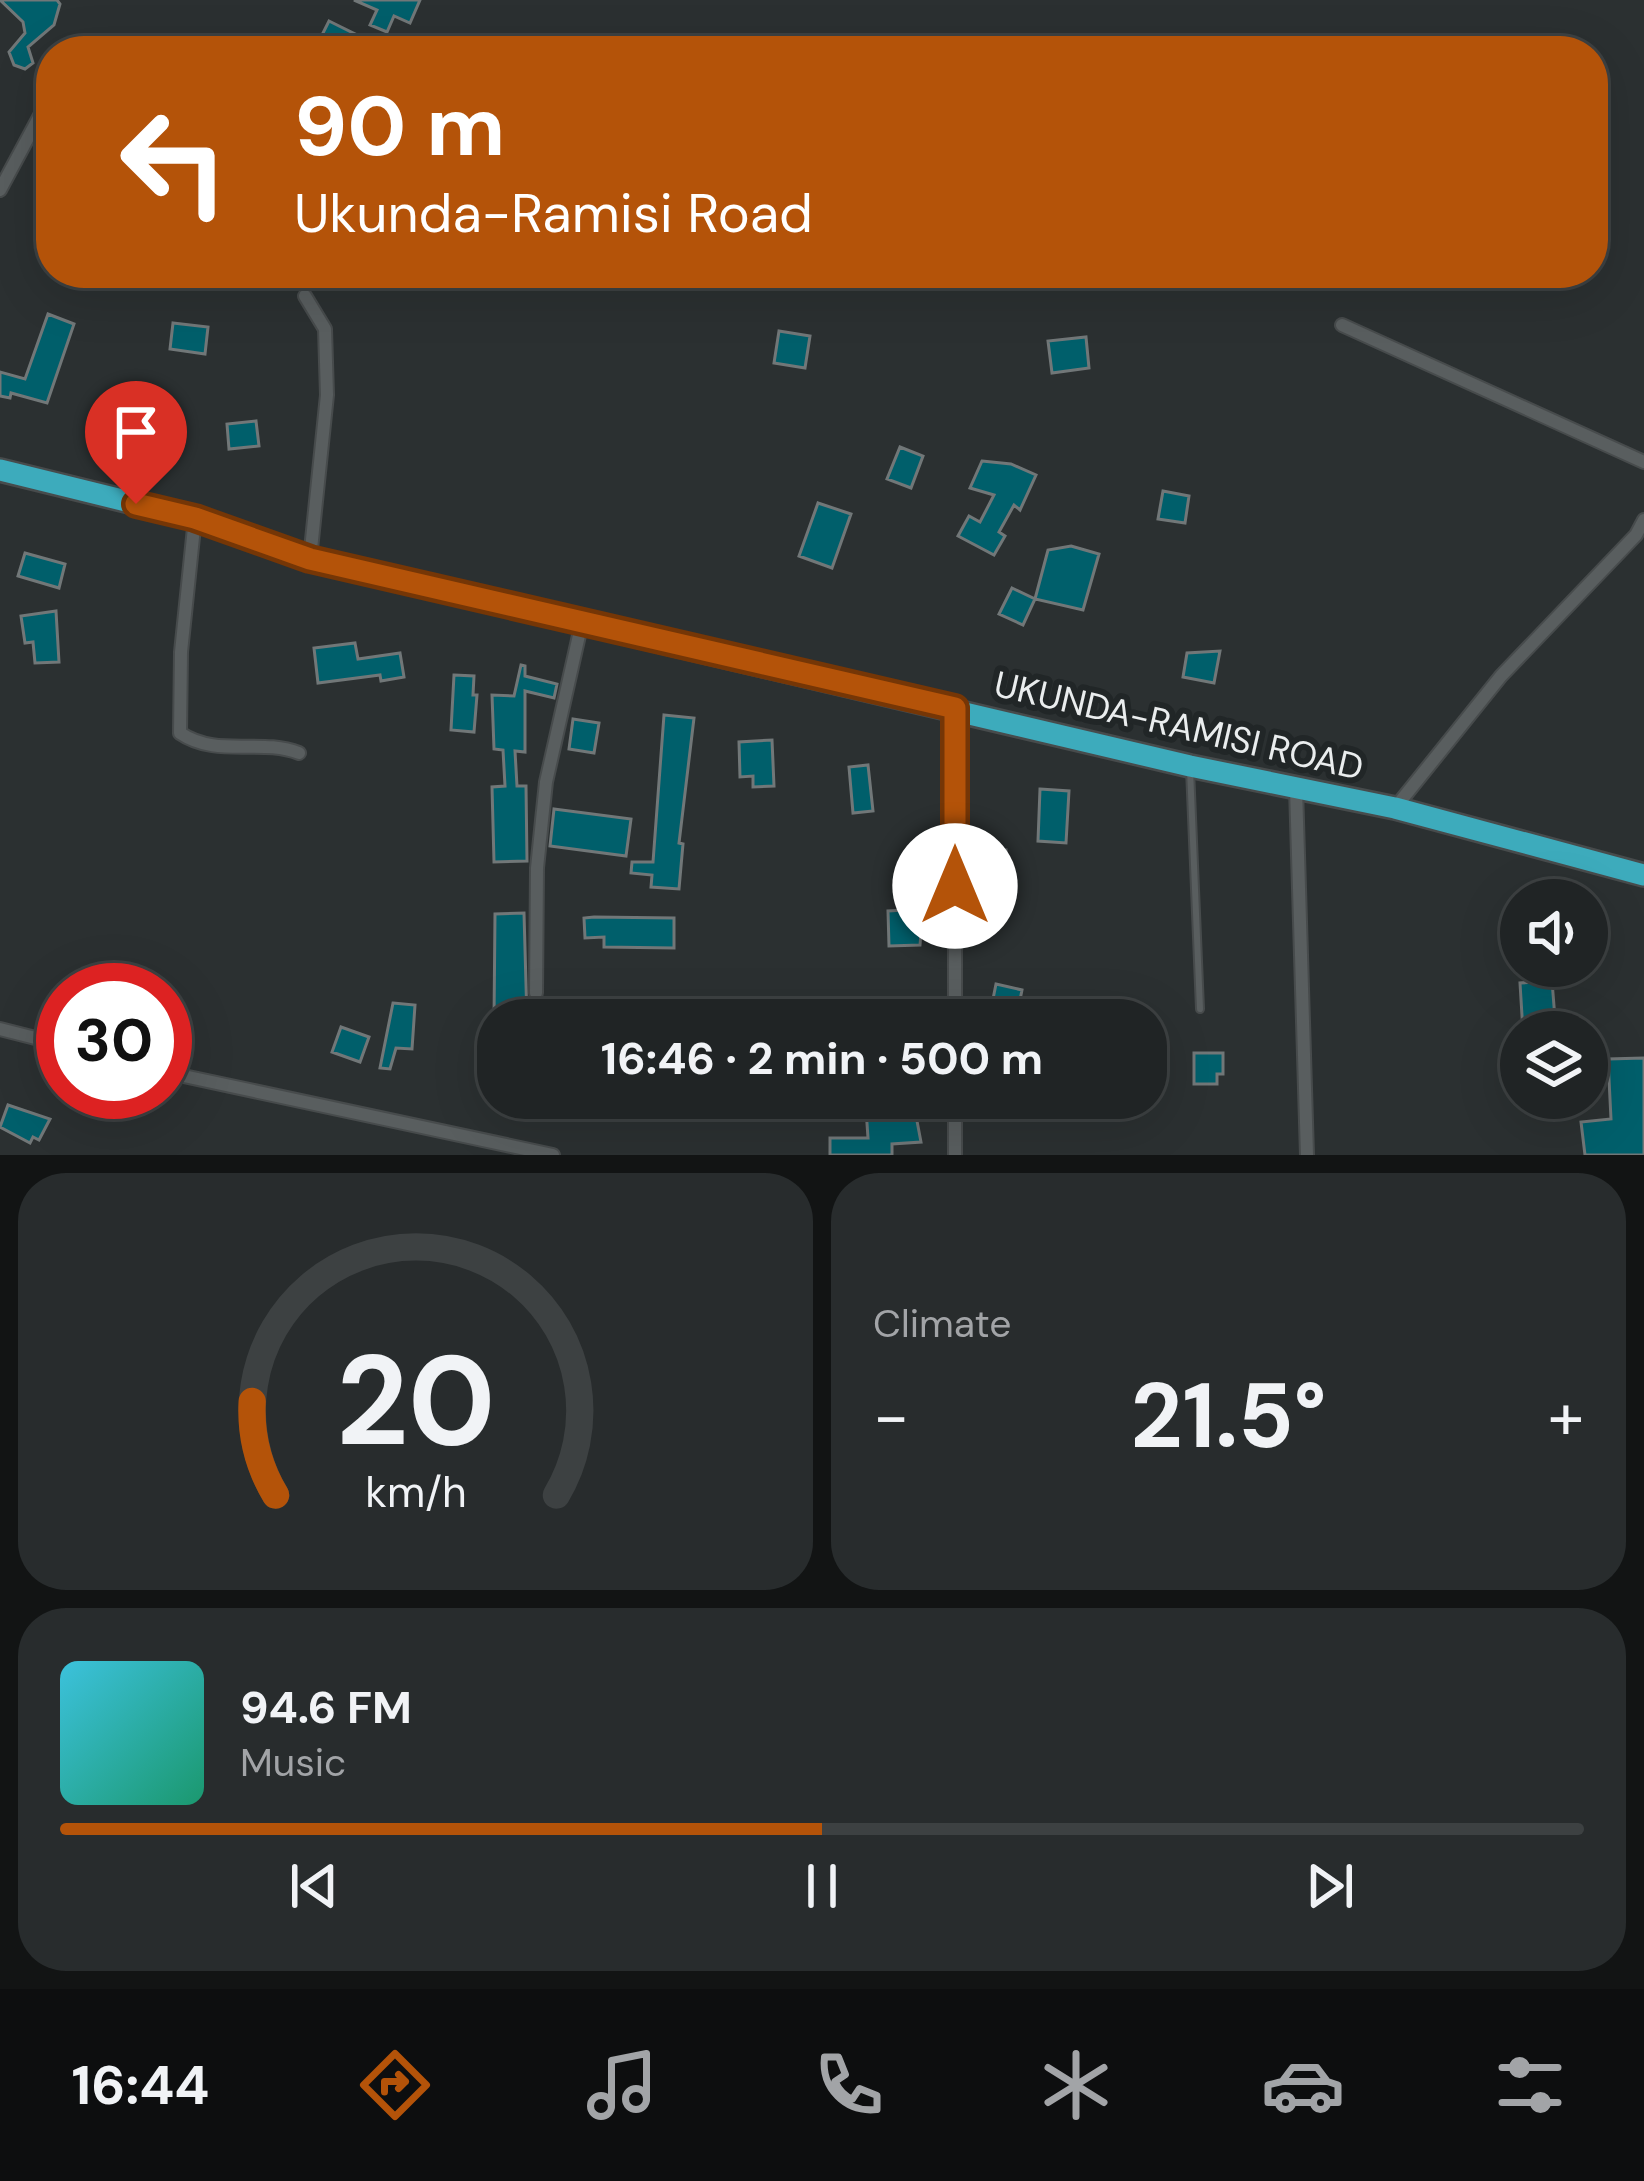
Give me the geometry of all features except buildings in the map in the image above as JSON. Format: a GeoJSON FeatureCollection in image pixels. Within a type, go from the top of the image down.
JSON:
{"type":"FeatureCollection","features":[{"type":"Feature","properties":{"kind":"highway","name":"UKUNDA-RAMISI ROAD"},"geometry":{"type":"LineString","coordinates":[[0,470],[195,518],[310,559],[1190,766],[1395,808],[1644,875]]}},
{"type":"Feature","properties":{"kind":"street"},"geometry":{"type":"LineString","coordinates":[[0,190],[36,123]]}},
{"type":"Feature","properties":{"kind":"street"},"geometry":{"type":"LineString","coordinates":[[305,296],[326,329],[327,395],[310,559]]}},
{"type":"Feature","properties":{"kind":"street"},"geometry":{"type":"LineString","coordinates":[[1342,325],[1644,462]]}},
{"type":"Feature","properties":{"kind":"street"},"geometry":{"type":"LineString","coordinates":[[195,518],[181,652],[180,734],[219,748],[287,748],[299,754]]}},
{"type":"Feature","properties":{"kind":"street"},"geometry":{"type":"LineString","coordinates":[[1395,808],[1473,708],[1636,535],[1644,520]]}},
{"type":"Feature","properties":{"kind":"street"},"geometry":{"type":"LineString","coordinates":[[536,994],[537,868],[546,782],[582,622]]}},
{"type":"Feature","properties":{"kind":"street"},"geometry":{"type":"LineString","coordinates":[[955,708],[955,999]]}},
{"type":"Feature","properties":{"kind":"street"},"geometry":{"type":"LineString","coordinates":[[1296,788],[1307,1155]]}},
{"type":"Feature","properties":{"kind":"street"},"geometry":{"type":"LineString","coordinates":[[0,1029],[36,1038]]}},
{"type":"Feature","properties":{"kind":"street"},"geometry":{"type":"LineString","coordinates":[[192,1078],[553,1155]]}},
{"type":"Feature","properties":{"kind":"street"},"geometry":{"type":"LineString","coordinates":[[955,1119],[955,1155]]}},
{"type":"Feature","properties":{"kind":"lane"},"geometry":{"type":"LineString","coordinates":[[1190,766],[1200,1009]]}},
{"type":"Feature","properties":{"kind":"route"},"geometry":{"type":"LineString","coordinates":[[136,504],[195,518],[310,559],[955,708],[955,886]]}}]}
